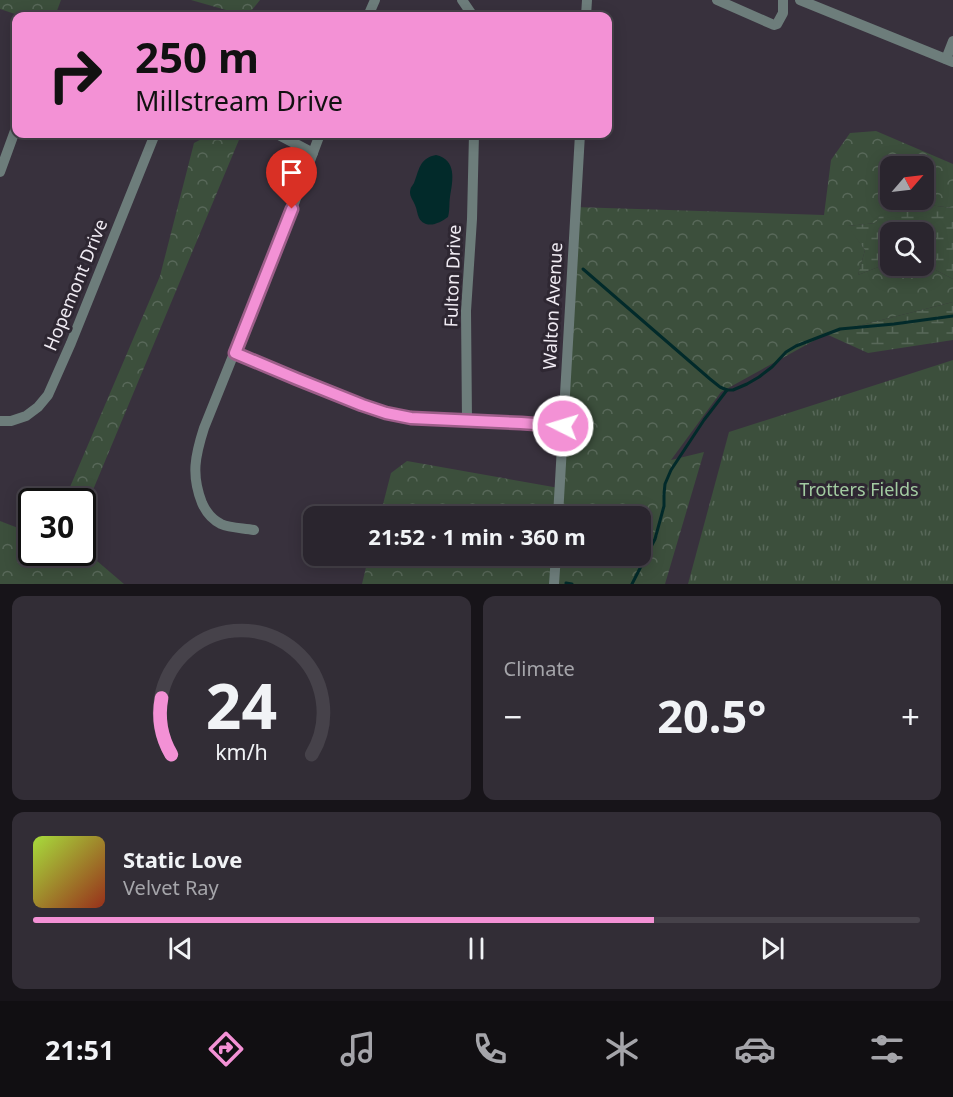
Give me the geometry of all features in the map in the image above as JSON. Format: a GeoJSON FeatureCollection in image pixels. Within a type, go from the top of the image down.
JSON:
{"type":"FeatureCollection","features":[{"type":"Feature","properties":{"kind":"street"},"geometry":{"type":"LineString","coordinates":[[717,0],[774,25],[783,13],[783,0]]}},
{"type":"Feature","properties":{"kind":"street"},"geometry":{"type":"LineString","coordinates":[[800,0],[949,60],[953,41]]}},
{"type":"Feature","properties":{"kind":"street"},"geometry":{"type":"LineString","coordinates":[[0,172],[12,138]]}},
{"type":"Feature","properties":{"kind":"street","name":"Hopemont Drive"},"geometry":{"type":"LineString","coordinates":[[0,421],[11,421],[26,416],[48,395],[153,138]]}},
{"type":"Feature","properties":{"kind":"street"},"geometry":{"type":"LineString","coordinates":[[285,138],[313,153]]}},
{"type":"Feature","properties":{"kind":"street"},"geometry":{"type":"LineString","coordinates":[[254,530],[221,524],[210,516],[201,501],[195,482],[195,462],[200,442],[319,138]]}},
{"type":"Feature","properties":{"kind":"street","name":"Fulton Drive"},"geometry":{"type":"LineString","coordinates":[[467,421],[466,311],[474,138]]}},
{"type":"Feature","properties":{"kind":"street","name":"Walton Avenue"},"geometry":{"type":"LineString","coordinates":[[559,506],[580,138]]}},
{"type":"Feature","properties":{"kind":"street"},"geometry":{"type":"LineString","coordinates":[[235,353],[380,411],[411,418],[563,426]]}},
{"type":"Feature","properties":{"kind":"street"},"geometry":{"type":"LineString","coordinates":[[554,584],[555,566]]}},
{"type":"Feature","properties":{"kind":"green space"},"geometry":{"type":"Polygon","coordinates":[[[0,0],[61,0],[56,12],[12,13],[0,9],[0,0]]]}},
{"type":"Feature","properties":{"kind":"green space"},"geometry":{"type":"Polygon","coordinates":[[[191,0],[260,0],[250,12],[233,12],[191,0]]]}},
{"type":"Feature","properties":{"kind":"green space"},"geometry":{"type":"Polygon","coordinates":[[[876,131],[953,164],[953,208],[934,206],[934,156],[880,156],[880,210],[883,210],[876,223],[848,226],[865,250],[858,275],[880,266],[880,276],[934,276],[934,269],[953,279],[953,302],[826,334],[721,392],[671,460],[704,452],[665,584],[362,584],[366,566],[651,566],[651,506],[383,506],[391,473],[407,461],[559,488],[574,207],[824,215],[831,160],[850,133],[876,131]]]}},
{"type":"Feature","properties":{"kind":"green space"},"geometry":{"type":"Polygon","coordinates":[[[203,138],[240,138],[94,488],[70,488],[160,276],[194,143],[203,138]]]}},
{"type":"Feature","properties":{"kind":"green space"},"geometry":{"type":"Polygon","coordinates":[[[934,206],[953,208],[953,279],[934,269],[934,222],[880,222],[880,266],[858,275],[865,250],[847,226],[876,223],[882,210],[934,210],[934,206]]]}},
{"type":"Feature","properties":{"kind":"green space"},"geometry":{"type":"Polygon","coordinates":[[[953,302],[953,340],[868,353],[826,334],[953,302]]]}},
{"type":"Feature","properties":{"kind":"green space","name":"Trotters Fields"},"geometry":{"type":"Polygon","coordinates":[[[953,360],[953,584],[688,584],[729,432],[953,360]]]}},
{"type":"Feature","properties":{"kind":"green space"},"geometry":{"type":"Polygon","coordinates":[[[0,521],[18,528],[18,566],[96,566],[96,560],[124,584],[0,584],[0,521]]]}},
{"type":"Feature","properties":{"kind":"shaded area"},"geometry":{"type":"Polygon","coordinates":[[[436,155],[447,161],[450,166],[452,184],[448,217],[429,225],[419,218],[410,192],[423,162],[436,155]]]}},
{"type":"Feature","properties":{"kind":"waterway"},"geometry":{"type":"LineString","coordinates":[[583,269],[710,379],[727,390]]}},
{"type":"Feature","properties":{"kind":"waterway"},"geometry":{"type":"LineString","coordinates":[[632,584],[655,539],[664,506],[665,484],[671,470],[727,390],[733,390],[759,377],[786,352],[796,346],[840,329],[953,316]]}},
{"type":"Feature","properties":{"kind":"waterway"},"geometry":{"type":"LineString","coordinates":[[566,583],[572,584]]}},
{"type":"Feature","properties":{"kind":"route"},"geometry":{"type":"LineString","coordinates":[[292,209],[235,353],[386,413],[411,418],[563,426]]}}]}
